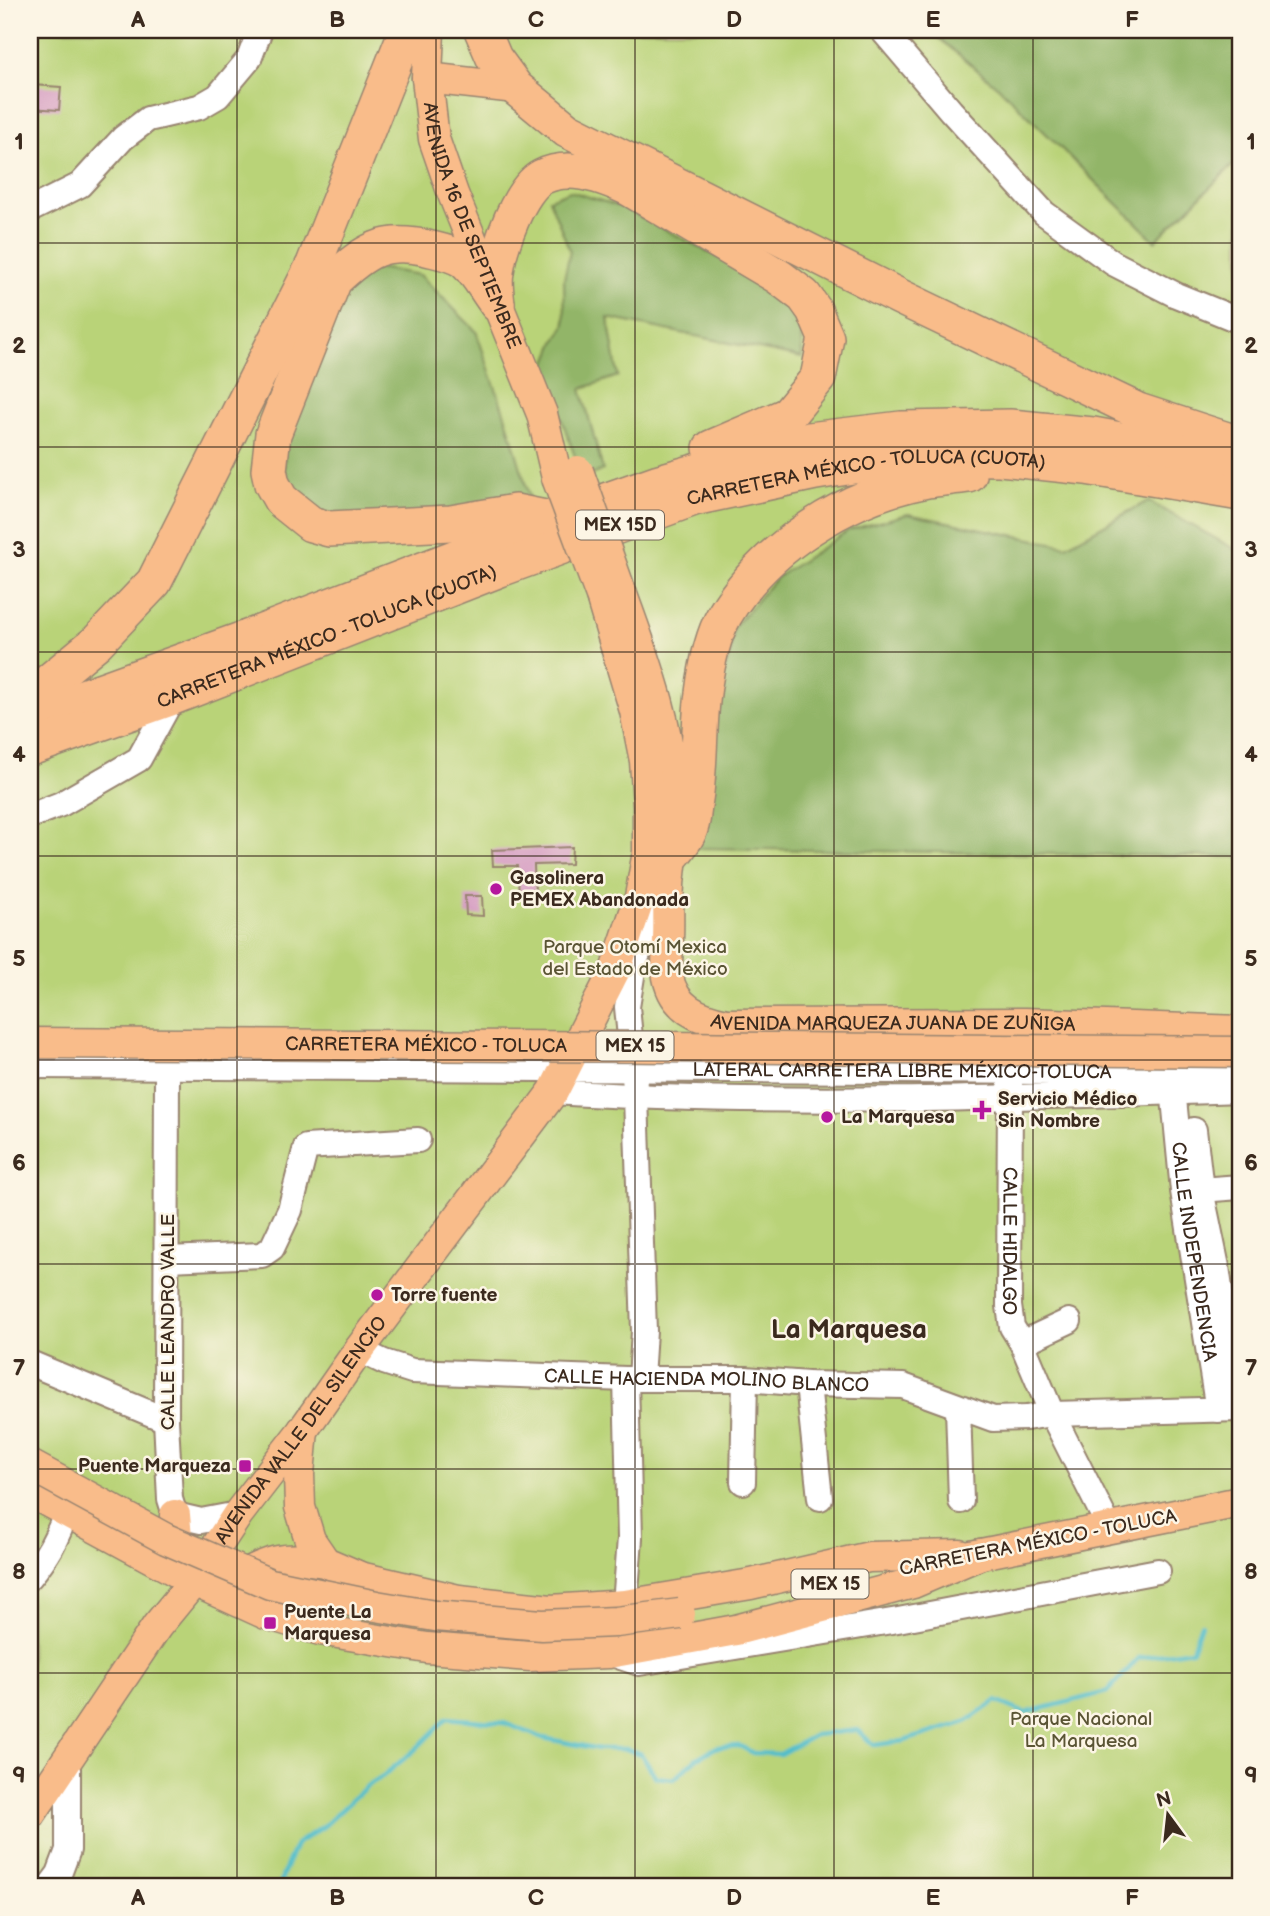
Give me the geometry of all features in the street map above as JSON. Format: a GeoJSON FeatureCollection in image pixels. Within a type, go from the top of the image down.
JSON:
{"type":"FeatureCollection","features":[{"type":"Feature","properties":{"kind":"highway"},"geometry":{"type":"LineString","coordinates":[[30,697],[97,642],[154,582],[314,264],[407,30]]}},
{"type":"Feature","properties":{"kind":"highway"},"geometry":{"type":"LineString","coordinates":[[482,30],[494,58],[516,88],[567,130],[913,303],[1138,411],[1240,444]]}},
{"type":"Feature","properties":{"kind":"highway"},"geometry":{"type":"LineString","coordinates":[[496,304],[495,272],[508,228],[526,192],[541,177],[565,171],[608,178],[629,188],[779,277],[804,296],[814,310],[825,338],[818,378],[789,415],[687,458],[659,482]]}},
{"type":"Feature","properties":{"kind":"highway"},"geometry":{"type":"LineString","coordinates":[[496,304],[472,269],[453,254],[408,244],[385,245],[369,251],[353,262],[334,280],[273,434],[269,470],[271,484],[281,500],[311,524],[329,529],[451,523],[514,512],[552,520]]}},
{"type":"Feature","properties":{"kind":"highway","name":"CARRETERA MÉXICO - TOLUCA (CUOTA)"},"geometry":{"type":"LineString","coordinates":[[30,716],[247,638],[552,520],[659,482],[809,440],[901,429],[1010,427],[1093,435],[1240,462]]}},
{"type":"Feature","properties":{"kind":"highway","name":"CARRETERA MÉXICO - TOLUCA (CUOTA)"},"geometry":{"type":"LineString","coordinates":[[30,748],[173,697],[500,569],[694,498],[816,472],[909,457],[1000,458],[1086,467],[1240,494]]}},
{"type":"Feature","properties":{"kind":"highway"},"geometry":{"type":"LineString","coordinates":[[664,860],[690,830],[698,786],[703,694],[710,656],[723,618],[760,570],[788,545],[820,523],[887,491],[926,480],[959,476],[1086,467]]}},
{"type":"Feature","properties":{"kind":"main road","name":"AVENIDA 16 DE SEPTIEMBRE"},"geometry":{"type":"LineString","coordinates":[[429,30],[427,78],[434,139],[453,194],[568,475],[612,598],[654,681],[670,748],[675,813],[664,860]]}},
{"type":"Feature","properties":{"kind":"main road"},"geometry":{"type":"LineString","coordinates":[[427,78],[516,88]]}},
{"type":"Feature","properties":{"kind":"main road","name":"AVENIDA MARQUEZA JUANA DE ZUÑIGA"},"geometry":{"type":"LineString","coordinates":[[664,860],[668,977],[677,1000],[689,1012],[706,1020],[726,1024],[1025,1023],[1240,1031]]}},
{"type":"Feature","properties":{"kind":"main road","name":"AVENIDA VALLE DEL SILENCIO"},"geometry":{"type":"LineString","coordinates":[[30,1815],[157,1626],[558,1081],[616,968],[640,897],[664,860]]}},
{"type":"Feature","properties":{"kind":"main road","name":"CARRETERA MÉXICO - TOLUCA"},"geometry":{"type":"LineString","coordinates":[[30,1043],[1240,1052]]}},
{"type":"Feature","properties":{"kind":"main road"},"geometry":{"type":"LineString","coordinates":[[303,1430],[299,1474],[300,1507],[310,1540],[325,1562]]}},
{"type":"Feature","properties":{"kind":"main road","name":"CARRETERA MÉXICO - TOLUCA"},"geometry":{"type":"LineString","coordinates":[[30,1465],[166,1539],[270,1584],[435,1616],[542,1625],[616,1622],[680,1614],[1240,1502]]}},
{"type":"Feature","properties":{"kind":"main road"},"geometry":{"type":"LineString","coordinates":[[40,1502],[266,1614],[320,1630],[413,1646],[530,1656],[608,1653],[736,1630],[913,1583],[981,1554]]}},
{"type":"Feature","properties":{"kind":"main road"},"geometry":{"type":"LineString","coordinates":[[175,1515],[177,1538],[193,1580]]}},
{"type":"Feature","properties":{"kind":"main road"},"geometry":{"type":"LineString","coordinates":[[193,1580],[295,1557],[325,1562],[360,1577],[458,1600],[551,1610],[625,1605],[751,1584],[869,1558],[981,1554]]}},
{"type":"Feature","properties":{"kind":"street"},"geometry":{"type":"LineString","coordinates":[[30,210],[80,185],[123,138],[148,119],[199,107],[218,96],[249,59],[260,30]]}},
{"type":"Feature","properties":{"kind":"street"},"geometry":{"type":"LineString","coordinates":[[882,30],[951,111],[1044,212],[1113,263],[1176,295],[1240,321]]}},
{"type":"Feature","properties":{"kind":"street"},"geometry":{"type":"LineString","coordinates":[[30,816],[61,804],[139,759],[173,697]]}},
{"type":"Feature","properties":{"kind":"street"},"geometry":{"type":"LineString","coordinates":[[625,1605],[630,1538],[634,1379],[644,1331],[636,1097],[627,1007],[634,964],[664,860]]}},
{"type":"Feature","properties":{"kind":"street"},"geometry":{"type":"LineString","coordinates":[[30,1066],[167,1065],[558,1081],[636,1097],[1011,1099],[1181,1083],[1240,1090]]}},
{"type":"Feature","properties":{"kind":"street","name":"CALLE LEANDRO VALLE"},"geometry":{"type":"LineString","coordinates":[[167,1065],[166,1420],[170,1499],[175,1515]]}},
{"type":"Feature","properties":{"kind":"street","name":"LATERAL CARRETERA LIBRE MÉXICO-TOLUCA"},"geometry":{"type":"LineString","coordinates":[[558,1081],[633,1069],[1009,1072],[1181,1083],[1240,1073]]}},
{"type":"Feature","properties":{"kind":"street","name":"CALLE HIDALGO"},"geometry":{"type":"LineString","coordinates":[[1009,1072],[1009,1306],[1012,1327],[1109,1527]]}},
{"type":"Feature","properties":{"kind":"street","name":"CALLE INDEPENDENCIA"},"geometry":{"type":"LineString","coordinates":[[1181,1083],[1192,1190],[1232,1410]]}},
{"type":"Feature","properties":{"kind":"street"},"geometry":{"type":"LineString","coordinates":[[168,1259],[262,1255],[272,1248],[290,1210],[306,1147],[418,1140]]}},
{"type":"Feature","properties":{"kind":"street"},"geometry":{"type":"LineString","coordinates":[[1192,1190],[1240,1187]]}},
{"type":"Feature","properties":{"kind":"street"},"geometry":{"type":"LineString","coordinates":[[1022,1343],[1069,1321]]}},
{"type":"Feature","properties":{"kind":"street","name":"CALLE HACIENDA MOLINO BLANCO"},"geometry":{"type":"LineString","coordinates":[[359,1350],[384,1363],[412,1371],[634,1379],[745,1379],[808,1384],[903,1386],[993,1419],[1052,1414],[1232,1410]]}},
{"type":"Feature","properties":{"kind":"street"},"geometry":{"type":"LineString","coordinates":[[30,1363],[166,1420]]}},
{"type":"Feature","properties":{"kind":"street"},"geometry":{"type":"LineString","coordinates":[[743,1482],[745,1379]]}},
{"type":"Feature","properties":{"kind":"street"},"geometry":{"type":"LineString","coordinates":[[808,1384],[820,1498]]}},
{"type":"Feature","properties":{"kind":"street"},"geometry":{"type":"LineString","coordinates":[[958,1407],[961,1501]]}},
{"type":"Feature","properties":{"kind":"street"},"geometry":{"type":"LineString","coordinates":[[30,1577],[49,1553],[59,1533],[40,1502]]}},
{"type":"Feature","properties":{"kind":"street"},"geometry":{"type":"LineString","coordinates":[[175,1515],[201,1521],[238,1514]]}},
{"type":"Feature","properties":{"kind":"street"},"geometry":{"type":"LineString","coordinates":[[608,1653],[639,1663],[898,1620],[1158,1571]]}},
{"type":"Feature","properties":{"kind":"street"},"geometry":{"type":"LineString","coordinates":[[50,1886],[59,1874],[68,1850],[68,1760]]}},
{"type":"Feature","properties":{"kind":"green space","name":"Parque Otomí Mexica del Estado de México"},"geometry":{"type":"Polygon","coordinates":[[[30,30],[1240,30],[1240,1886],[30,1886],[30,30]]]}},
{"type":"Feature","properties":{"kind":"green space"},"geometry":{"type":"Polygon","coordinates":[[[929,30],[1240,30],[1240,158],[1155,241],[1004,92],[929,30]]]}},
{"type":"Feature","properties":{"kind":"green space"},"geometry":{"type":"Polygon","coordinates":[[[570,191],[624,208],[775,287],[800,313],[802,358],[608,318],[618,376],[581,389],[603,470],[583,479],[544,369],[565,325],[564,279],[570,251],[549,199],[570,191]]]}},
{"type":"Feature","properties":{"kind":"green space"},"geometry":{"type":"Polygon","coordinates":[[[378,268],[420,275],[476,331],[507,421],[535,516],[322,517],[293,498],[284,470],[285,433],[341,285],[378,268]]]}},
{"type":"Feature","properties":{"kind":"green space"},"geometry":{"type":"Polygon","coordinates":[[[1148,501],[1240,552],[1240,857],[696,848],[712,703],[730,655],[734,627],[776,578],[849,530],[908,514],[1066,546],[1148,501]]]}},
{"type":"Feature","properties":{"kind":"building"},"geometry":{"type":"Polygon","coordinates":[[[32,85],[61,87],[59,110],[30,108],[32,85]]]}},
{"type":"Feature","properties":{"kind":"building"},"geometry":{"type":"Polygon","coordinates":[[[572,847],[571,864],[534,865],[535,893],[519,893],[517,866],[493,866],[492,850],[572,847]]]}},
{"type":"Feature","properties":{"kind":"building"},"geometry":{"type":"Polygon","coordinates":[[[465,896],[482,896],[483,916],[466,915],[465,896]]]}},
{"type":"Feature","properties":{"kind":"waterway"},"geometry":{"type":"LineString","coordinates":[[280,1886],[296,1844],[324,1826],[367,1786],[416,1749],[447,1718],[504,1723],[543,1738],[599,1749],[626,1749],[641,1754],[656,1777],[674,1779],[697,1758],[717,1747],[740,1746],[753,1753],[780,1754],[815,1735],[857,1730],[874,1745],[904,1741],[966,1722],[996,1701],[1025,1713],[1107,1692],[1139,1658],[1192,1650],[1201,1624]]}},
{"type":"Feature","properties":{"kind":"place","name":"Gasolinera PEMEX Abandonada"},"geometry":{"type":"Point","coordinates":[496,889]}},
{"type":"Feature","properties":{"kind":"place","name":"Servicio Médico Sin Nombre"},"geometry":{"type":"Point","coordinates":[982,1110]}},
{"type":"Feature","properties":{"kind":"place","name":"La Marquesa"},"geometry":{"type":"Point","coordinates":[827,1117]}},
{"type":"Feature","properties":{"kind":"place","name":"Torre fuente"},"geometry":{"type":"Point","coordinates":[377,1295]}},
{"type":"Feature","properties":{"kind":"place","name":"Puente Marqueza"},"geometry":{"type":"Point","coordinates":[245,1466]}},
{"type":"Feature","properties":{"kind":"place","name":"Puente La Marquesa"},"geometry":{"type":"Point","coordinates":[270,1623]}},
{"type":"Feature","properties":{"kind":"district","name":"La Marquesa"},"geometry":{"type":"Point","coordinates":[849,1330]}},
{"type":"Feature","properties":{"kind":"park label","name":"Parque Nacional La Marquesa"},"geometry":{"type":"Point","coordinates":[1081,1730]}}]}
